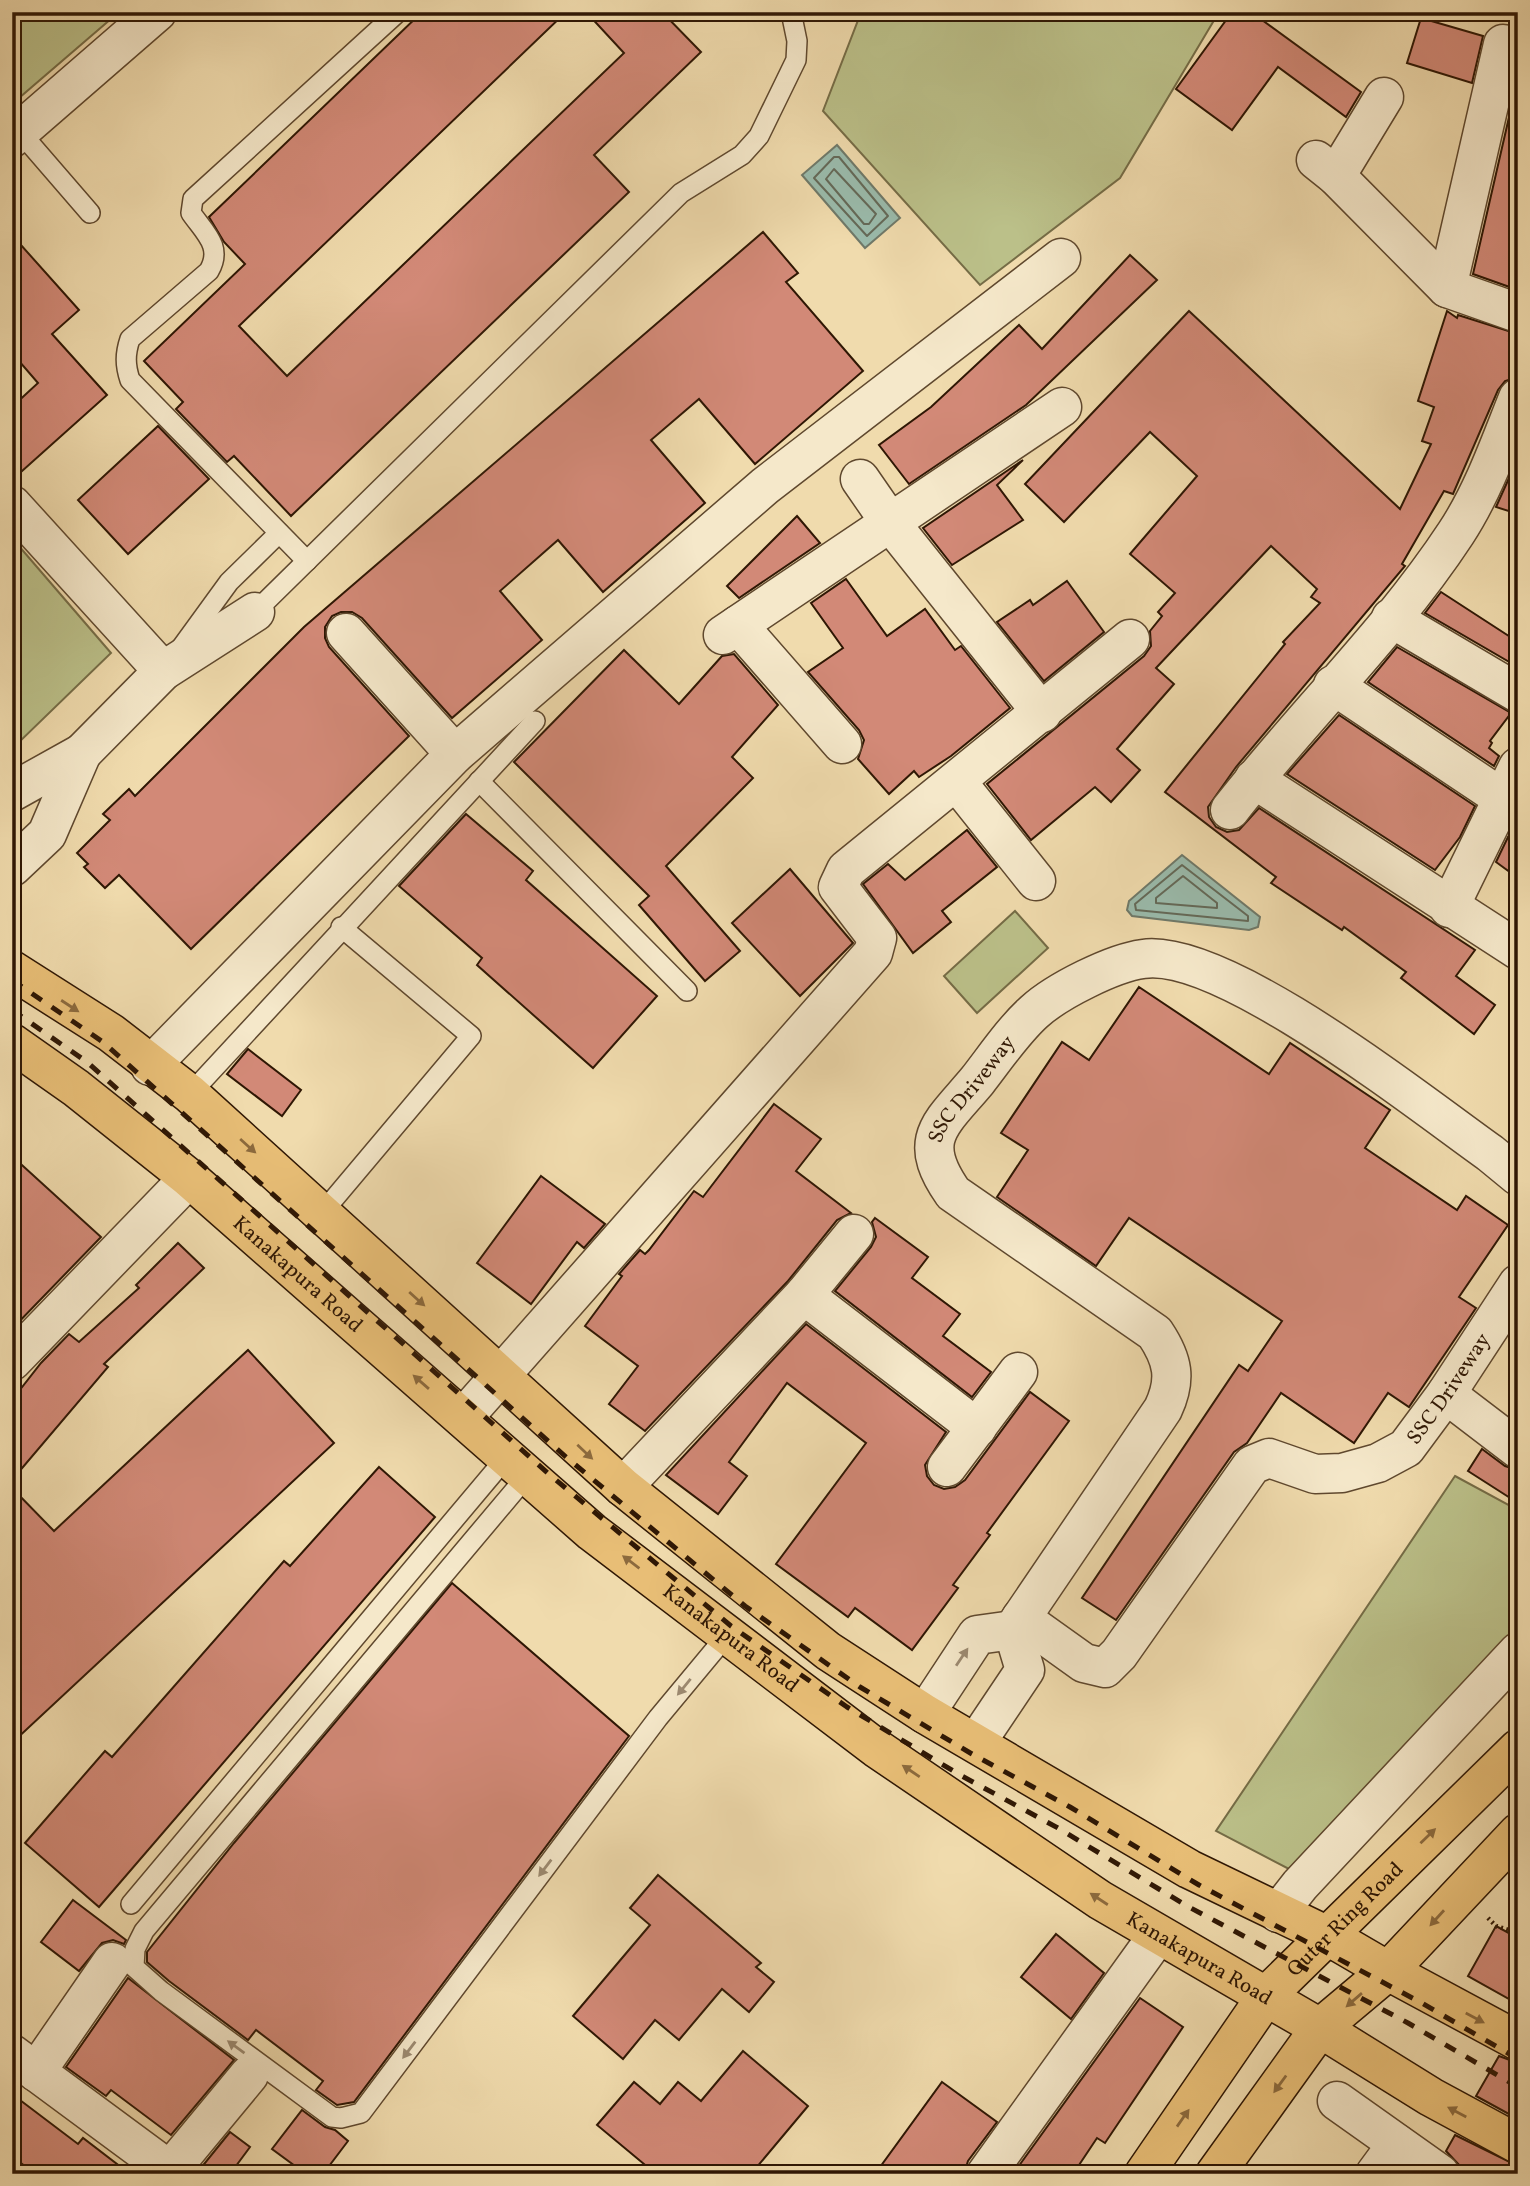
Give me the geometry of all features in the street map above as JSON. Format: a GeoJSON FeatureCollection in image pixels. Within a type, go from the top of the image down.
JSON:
{"type":"FeatureCollection","features":[{"type":"Feature","properties":{"kind":"main road"},"geometry":{"type":"LineString","coordinates":[[12,970],[111,1033],[150,1066],[190,1094],[623,1487],[828,1651],[925,1714],[1189,1869],[1328,1936],[1518,2041]]}},
{"type":"Feature","properties":{"kind":"main road","name":"Kanakapura Road"},"geometry":{"type":"LineString","coordinates":[[12,1043],[76,1088],[189,1178],[592,1532],[876,1748],[1100,1900],[1267,1995],[1431,2097],[1518,2144]]}},
{"type":"Feature","properties":{"kind":"main road","name":"Outer Ring Road"},"geometry":{"type":"LineString","coordinates":[[1144,2174],[1267,1995],[1518,1749]]}},
{"type":"Feature","properties":{"kind":"main road"},"geometry":{"type":"LineString","coordinates":[[1214,2174],[1321,2028],[1388,1971],[1518,1833]]}},
{"type":"Feature","properties":{"kind":"street"},"geometry":{"type":"LineString","coordinates":[[16,135],[157,12]]}},
{"type":"Feature","properties":{"kind":"street"},"geometry":{"type":"LineString","coordinates":[[1447,288],[1503,44]]}},
{"type":"Feature","properties":{"kind":"street"},"geometry":{"type":"LineString","coordinates":[[1384,97],[1326,167],[1447,288],[1518,313]]}},
{"type":"Feature","properties":{"kind":"street"},"geometry":{"type":"LineString","coordinates":[[150,1066],[765,486],[1061,258]]}},
{"type":"Feature","properties":{"kind":"street"},"geometry":{"type":"LineString","coordinates":[[1230,810],[1391,618],[1457,533],[1489,469],[1518,398]]}},
{"type":"Feature","properties":{"kind":"street"},"geometry":{"type":"LineString","coordinates":[[842,744],[731,630],[889,521],[1062,407]]}},
{"type":"Feature","properties":{"kind":"street"},"geometry":{"type":"LineString","coordinates":[[860,479],[889,521],[1042,713]]}},
{"type":"Feature","properties":{"kind":"street"},"geometry":{"type":"LineString","coordinates":[[12,505],[163,671]]}},
{"type":"Feature","properties":{"kind":"street"},"geometry":{"type":"LineString","coordinates":[[12,792],[82,753],[163,671],[255,612]]}},
{"type":"Feature","properties":{"kind":"street"},"geometry":{"type":"LineString","coordinates":[[1391,618],[1518,693]]}},
{"type":"Feature","properties":{"kind":"street"},"geometry":{"type":"LineString","coordinates":[[346,634],[467,768]]}},
{"type":"Feature","properties":{"kind":"street"},"geometry":{"type":"LineString","coordinates":[[463,1418],[873,953],[877,938],[838,887],[846,870],[1130,639]]}},
{"type":"Feature","properties":{"kind":"street"},"geometry":{"type":"LineString","coordinates":[[1333,685],[1510,783],[1449,908]]}},
{"type":"Feature","properties":{"kind":"street"},"geometry":{"type":"LineString","coordinates":[[12,867],[47,834],[82,753]]}},
{"type":"Feature","properties":{"kind":"street"},"geometry":{"type":"LineString","coordinates":[[1254,779],[1449,908],[1518,950]]}},
{"type":"Feature","properties":{"kind":"street"},"geometry":{"type":"LineString","coordinates":[[957,782],[1036,881]]}},
{"type":"Feature","properties":{"kind":"street","name":"SSC Driveway"},"geometry":{"type":"LineString","coordinates":[[1518,1176],[1490,1153],[1268,999],[1219,976],[1172,960],[1144,958],[1108,970],[1035,1012],[946,1117],[932,1144],[936,1170],[953,1193],[1155,1333],[1168,1353],[1173,1372],[1171,1392],[1163,1409],[1017,1624],[1084,1663],[1105,1668],[1119,1654],[1252,1465],[1269,1458],[1315,1474],[1342,1473],[1378,1463],[1406,1448],[1446,1394],[1518,1284]]}},
{"type":"Feature","properties":{"kind":"street"},"geometry":{"type":"LineString","coordinates":[[12,1361],[189,1178]]}},
{"type":"Feature","properties":{"kind":"street"},"geometry":{"type":"LineString","coordinates":[[623,1487],[804,1295],[854,1234]]}},
{"type":"Feature","properties":{"kind":"street"},"geometry":{"type":"LineString","coordinates":[[804,1295],[977,1428]]}},
{"type":"Feature","properties":{"kind":"street"},"geometry":{"type":"LineString","coordinates":[[947,1467],[1018,1372]]}},
{"type":"Feature","properties":{"kind":"street"},"geometry":{"type":"LineString","coordinates":[[1446,1394],[1518,1449]]}},
{"type":"Feature","properties":{"kind":"street"},"geometry":{"type":"LineString","coordinates":[[925,1714],[977,1635],[1017,1624],[1025,1670],[976,1743]]}},
{"type":"Feature","properties":{"kind":"street"},"geometry":{"type":"LineString","coordinates":[[1278,1913],[1300,1885],[1518,1653]]}},
{"type":"Feature","properties":{"kind":"street"},"geometry":{"type":"LineString","coordinates":[[986,2174],[1158,1935]]}},
{"type":"Feature","properties":{"kind":"street"},"geometry":{"type":"LineString","coordinates":[[112,1962],[19,2060],[168,2172],[249,2076]]}},
{"type":"Feature","properties":{"kind":"street"},"geometry":{"type":"LineString","coordinates":[[1337,2101],[1386,2159],[1440,2174]]}},
{"type":"Feature","properties":{"kind":"lane"},"geometry":{"type":"LineString","coordinates":[[307,561],[130,380],[126,367],[127,350],[130,339],[209,271],[216,259],[215,246],[191,214],[193,199],[398,12]]}},
{"type":"Feature","properties":{"kind":"lane"},"geometry":{"type":"LineString","coordinates":[[255,612],[681,193],[751,148],[796,60],[797,41],[791,12]]}},
{"type":"Feature","properties":{"kind":"lane"},"geometry":{"type":"LineString","coordinates":[[16,135],[90,214]]}},
{"type":"Feature","properties":{"kind":"lane"},"geometry":{"type":"LineString","coordinates":[[163,671],[229,582],[279,533]]}},
{"type":"Feature","properties":{"kind":"lane"},"geometry":{"type":"LineString","coordinates":[[190,1094],[341,927],[467,768],[535,721]]}},
{"type":"Feature","properties":{"kind":"lane"},"geometry":{"type":"LineString","coordinates":[[467,768],[687,991]]}},
{"type":"Feature","properties":{"kind":"lane"},"geometry":{"type":"LineString","coordinates":[[322,1213],[471,1036],[341,927]]}},
{"type":"Feature","properties":{"kind":"lane"},"geometry":{"type":"LineString","coordinates":[[516,1468],[144,1931],[135,1949],[134,1967],[161,1992],[332,2116],[341,2118],[361,2113],[658,1718],[727,1635]]}},
{"type":"Feature","properties":{"kind":"lane"},"geometry":{"type":"LineString","coordinates":[[131,1904],[516,1468]]}},
{"type":"Feature","properties":{"kind":"path"},"geometry":{"type":"LineString","coordinates":[[1496,1926],[1518,1933]]}},
{"type":"Feature","properties":{"kind":"green space"},"geometry":{"type":"Polygon","coordinates":[[[12,12],[119,12],[12,104],[12,12]]]}},
{"type":"Feature","properties":{"kind":"green space"},"geometry":{"type":"Polygon","coordinates":[[[858,12],[1219,12],[1120,178],[980,285],[823,111],[860,15],[858,12]]]}},
{"type":"Feature","properties":{"kind":"green space"},"geometry":{"type":"Polygon","coordinates":[[[12,538],[111,653],[12,749],[12,538]]]}},
{"type":"Feature","properties":{"kind":"green space"},"geometry":{"type":"Polygon","coordinates":[[[1015,911],[1048,948],[977,1013],[944,976],[1015,911]]]}},
{"type":"Feature","properties":{"kind":"green space"},"geometry":{"type":"Polygon","coordinates":[[[1455,1476],[1518,1510],[1518,1632],[1289,1869],[1216,1831],[1455,1476]]]}},
{"type":"Feature","properties":{"kind":"water"},"geometry":{"type":"Polygon","coordinates":[[[837,145],[900,218],[865,248],[802,175],[837,145]]]}},
{"type":"Feature","properties":{"kind":"water"},"geometry":{"type":"Polygon","coordinates":[[[1182,855],[1260,917],[1258,927],[1249,930],[1132,916],[1127,910],[1129,901],[1182,855]]]}},
{"type":"Feature","properties":{"kind":"building"},"geometry":{"type":"Polygon","coordinates":[[[422,12],[566,12],[239,326],[287,376],[624,53],[586,12],[662,12],[701,52],[594,155],[629,192],[291,516],[234,456],[227,462],[176,409],[183,402],[144,361],[245,264],[224,242],[209,217],[422,12]]]}},
{"type":"Feature","properties":{"kind":"building"},"geometry":{"type":"Polygon","coordinates":[[[1232,12],[1251,12],[1361,92],[1346,117],[1278,67],[1232,130],[1176,89],[1232,12]]]}},
{"type":"Feature","properties":{"kind":"building"},"geometry":{"type":"Polygon","coordinates":[[[1421,18],[1483,36],[1472,83],[1407,63],[1421,18]]]}},
{"type":"Feature","properties":{"kind":"building"},"geometry":{"type":"Polygon","coordinates":[[[1518,78],[1518,290],[1473,274],[1518,78]]]}},
{"type":"Feature","properties":{"kind":"building"},"geometry":{"type":"Polygon","coordinates":[[[763,232],[798,273],[786,282],[863,371],[755,464],[699,399],[651,440],[705,503],[603,592],[558,540],[500,591],[542,640],[452,718],[362,618],[352,612],[341,612],[332,616],[325,627],[325,638],[329,647],[409,736],[191,949],[119,875],[105,888],[84,867],[88,864],[77,853],[110,820],[103,814],[129,789],[135,796],[304,627],[763,232]]]}},
{"type":"Feature","properties":{"kind":"building"},"geometry":{"type":"Polygon","coordinates":[[[12,235],[79,310],[52,334],[107,395],[12,480],[12,407],[38,383],[12,353],[12,235]]]}},
{"type":"Feature","properties":{"kind":"building"},"geometry":{"type":"Polygon","coordinates":[[[1130,255],[1157,280],[1026,405],[909,484],[879,445],[931,407],[1019,325],[1042,349],[1130,255]]]}},
{"type":"Feature","properties":{"kind":"building"},"geometry":{"type":"Polygon","coordinates":[[[1189,311],[1400,509],[1431,444],[1422,441],[1434,407],[1418,401],[1447,311],[1457,318],[1458,315],[1518,334],[1518,377],[1505,381],[1498,390],[1453,494],[1444,491],[1402,564],[1405,566],[1236,767],[1208,807],[1209,817],[1216,827],[1227,832],[1239,830],[1259,808],[1475,950],[1456,976],[1495,1005],[1474,1034],[1401,978],[1406,972],[1344,927],[1342,930],[1271,883],[1276,877],[1165,792],[1285,644],[1283,642],[1320,603],[1311,597],[1317,589],[1271,546],[1156,668],[1174,684],[1117,749],[1140,770],[1111,802],[1095,787],[1031,840],[987,784],[1144,656],[1151,646],[1150,631],[1162,616],[1158,612],[1175,593],[1130,554],[1197,476],[1150,432],[1064,522],[1025,484],[1189,311]]]}},
{"type":"Feature","properties":{"kind":"building"},"geometry":{"type":"Polygon","coordinates":[[[158,426],[209,479],[128,554],[78,500],[158,426]]]}},
{"type":"Feature","properties":{"kind":"building"},"geometry":{"type":"Polygon","coordinates":[[[1518,458],[1518,514],[1496,507],[1518,458]]]}},
{"type":"Feature","properties":{"kind":"building"},"geometry":{"type":"Polygon","coordinates":[[[1023,460],[997,485],[1023,520],[952,565],[923,528],[1023,460]]]}},
{"type":"Feature","properties":{"kind":"building"},"geometry":{"type":"Polygon","coordinates":[[[797,516],[820,543],[739,598],[727,586],[797,516]]]}},
{"type":"Feature","properties":{"kind":"building"},"geometry":{"type":"Polygon","coordinates":[[[846,579],[887,636],[925,609],[955,650],[961,646],[1010,708],[951,756],[919,777],[914,771],[889,794],[858,759],[864,740],[859,730],[808,672],[843,648],[811,603],[846,579]]]}},
{"type":"Feature","properties":{"kind":"building"},"geometry":{"type":"Polygon","coordinates":[[[1067,581],[1104,632],[1044,681],[997,622],[1030,600],[1033,605],[1067,581]]]}},
{"type":"Feature","properties":{"kind":"building"},"geometry":{"type":"Polygon","coordinates":[[[1441,592],[1518,642],[1518,667],[1425,613],[1441,592]]]}},
{"type":"Feature","properties":{"kind":"building"},"geometry":{"type":"Polygon","coordinates":[[[1397,647],[1511,713],[1490,741],[1492,743],[1489,748],[1499,756],[1494,766],[1368,682],[1397,647]]]}},
{"type":"Feature","properties":{"kind":"building"},"geometry":{"type":"Polygon","coordinates":[[[624,650],[679,704],[722,656],[734,654],[778,705],[732,757],[753,778],[666,866],[740,951],[705,981],[639,905],[649,896],[514,762],[624,650]]]}},
{"type":"Feature","properties":{"kind":"building"},"geometry":{"type":"Polygon","coordinates":[[[1339,715],[1475,806],[1460,837],[1435,870],[1287,774],[1339,715]]]}},
{"type":"Feature","properties":{"kind":"building"},"geometry":{"type":"Polygon","coordinates":[[[466,814],[533,871],[526,880],[657,996],[593,1068],[477,965],[482,958],[399,886],[466,814]]]}},
{"type":"Feature","properties":{"kind":"building"},"geometry":{"type":"Polygon","coordinates":[[[967,830],[997,867],[942,911],[951,922],[913,953],[863,884],[888,864],[905,880],[967,830]]]}},
{"type":"Feature","properties":{"kind":"building"},"geometry":{"type":"Polygon","coordinates":[[[1508,837],[1518,844],[1518,878],[1496,862],[1508,837]]]}},
{"type":"Feature","properties":{"kind":"building"},"geometry":{"type":"Polygon","coordinates":[[[790,869],[853,943],[800,996],[732,923],[790,869]]]}},
{"type":"Feature","properties":{"kind":"building"},"geometry":{"type":"Polygon","coordinates":[[[1139,987],[1269,1074],[1290,1043],[1390,1110],[1365,1148],[1457,1210],[1466,1196],[1508,1225],[1459,1297],[1476,1308],[1409,1407],[1388,1393],[1354,1443],[1281,1393],[1247,1443],[1234,1452],[1116,1620],[1082,1598],[1239,1365],[1248,1371],[1282,1321],[1129,1218],[1096,1266],[997,1197],[1028,1150],[1001,1133],[1062,1042],[1089,1060],[1139,987]]]}},
{"type":"Feature","properties":{"kind":"building"},"geometry":{"type":"Polygon","coordinates":[[[248,1049],[301,1090],[282,1116],[227,1074],[248,1049]]]}},
{"type":"Feature","properties":{"kind":"building"},"geometry":{"type":"Polygon","coordinates":[[[774,1104],[821,1139],[796,1171],[851,1213],[837,1220],[788,1281],[645,1431],[609,1404],[638,1366],[585,1326],[622,1276],[619,1274],[640,1250],[645,1254],[649,1250],[694,1191],[703,1197],[774,1104]]]}},
{"type":"Feature","properties":{"kind":"building"},"geometry":{"type":"Polygon","coordinates":[[[12,1156],[101,1237],[12,1329],[12,1156]]]}},
{"type":"Feature","properties":{"kind":"building"},"geometry":{"type":"Polygon","coordinates":[[[541,1176],[605,1224],[584,1248],[577,1242],[531,1304],[477,1263],[541,1176]]]}},
{"type":"Feature","properties":{"kind":"building"},"geometry":{"type":"Polygon","coordinates":[[[875,1218],[928,1257],[912,1278],[960,1314],[943,1336],[991,1372],[972,1397],[835,1291],[871,1247],[876,1237],[872,1222],[875,1218]]]}},
{"type":"Feature","properties":{"kind":"building"},"geometry":{"type":"Polygon","coordinates":[[[178,1243],[204,1268],[104,1364],[108,1367],[12,1480],[12,1400],[41,1363],[69,1334],[79,1342],[139,1288],[136,1285],[178,1243]]]}},
{"type":"Feature","properties":{"kind":"building"},"geometry":{"type":"Polygon","coordinates":[[[806,1324],[946,1432],[925,1465],[927,1476],[934,1485],[944,1489],[955,1487],[965,1480],[1030,1392],[1069,1421],[987,1533],[990,1535],[953,1585],[958,1588],[912,1650],[855,1608],[848,1617],[776,1564],[866,1443],[787,1383],[729,1462],[747,1476],[718,1514],[666,1475],[806,1324]]]}},
{"type":"Feature","properties":{"kind":"building"},"geometry":{"type":"Polygon","coordinates":[[[248,1350],[334,1443],[12,1743],[12,1488],[54,1531],[248,1350]]]}},
{"type":"Feature","properties":{"kind":"building"},"geometry":{"type":"Polygon","coordinates":[[[1482,1449],[1505,1466],[1518,1470],[1518,1503],[1468,1471],[1482,1449]]]}},
{"type":"Feature","properties":{"kind":"building"},"geometry":{"type":"Polygon","coordinates":[[[379,1467],[435,1517],[99,1907],[25,1843],[105,1751],[112,1757],[284,1561],[290,1566],[379,1467]]]}},
{"type":"Feature","properties":{"kind":"building"},"geometry":{"type":"Polygon","coordinates":[[[452,1583],[629,1736],[354,2102],[337,2105],[316,2090],[323,2081],[256,2030],[248,2040],[147,1962],[147,1952],[234,1843],[452,1583]]]}},
{"type":"Feature","properties":{"kind":"building"},"geometry":{"type":"Polygon","coordinates":[[[658,1875],[761,1963],[756,1967],[774,1982],[749,2012],[722,1989],[679,2040],[655,2020],[623,2059],[573,2016],[650,1925],[630,1908],[658,1875]]]}},
{"type":"Feature","properties":{"kind":"building"},"geometry":{"type":"Polygon","coordinates":[[[73,1900],[126,1940],[124,1944],[113,1940],[102,1943],[79,1971],[41,1942],[73,1900]]]}},
{"type":"Feature","properties":{"kind":"building"},"geometry":{"type":"Polygon","coordinates":[[[1496,1926],[1518,1938],[1518,2004],[1468,1976],[1496,1926]]]}},
{"type":"Feature","properties":{"kind":"building"},"geometry":{"type":"Polygon","coordinates":[[[1056,1934],[1104,1973],[1071,2019],[1021,1977],[1056,1934]]]}},
{"type":"Feature","properties":{"kind":"building"},"geometry":{"type":"Polygon","coordinates":[[[128,1978],[234,2060],[171,2135],[111,2090],[106,2096],[66,2067],[128,1978]]]}},
{"type":"Feature","properties":{"kind":"building"},"geometry":{"type":"Polygon","coordinates":[[[1140,1998],[1183,2027],[1105,2143],[1097,2138],[1073,2174],[1013,2174],[1140,1998]]]}},
{"type":"Feature","properties":{"kind":"building"},"geometry":{"type":"Polygon","coordinates":[[[743,2051],[808,2106],[751,2174],[656,2174],[597,2125],[634,2082],[660,2104],[678,2082],[701,2101],[743,2051]]]}},
{"type":"Feature","properties":{"kind":"building"},"geometry":{"type":"Polygon","coordinates":[[[1499,2056],[1518,2063],[1518,2119],[1476,2096],[1499,2056]]]}},
{"type":"Feature","properties":{"kind":"building"},"geometry":{"type":"Polygon","coordinates":[[[942,2082],[997,2122],[968,2161],[964,2174],[875,2174],[942,2082]]]}},
{"type":"Feature","properties":{"kind":"building"},"geometry":{"type":"Polygon","coordinates":[[[12,2094],[78,2144],[83,2138],[130,2174],[35,2174],[12,2156],[12,2094]]]}},
{"type":"Feature","properties":{"kind":"building"},"geometry":{"type":"Polygon","coordinates":[[[302,2110],[348,2141],[323,2174],[306,2174],[272,2149],[302,2110]]]}},
{"type":"Feature","properties":{"kind":"building"},"geometry":{"type":"Polygon","coordinates":[[[230,2132],[250,2147],[230,2174],[196,2174],[230,2132]]]}},
{"type":"Feature","properties":{"kind":"building"},"geometry":{"type":"Polygon","coordinates":[[[1455,2135],[1518,2166],[1518,2174],[1475,2174],[1460,2166],[1446,2151],[1455,2135]]]}},
{"type":"Feature","properties":{"kind":"railway"},"geometry":{"type":"LineString","coordinates":[[12,980],[103,1042],[566,1457],[745,1606],[860,1687],[972,1754],[1070,1807],[1199,1885],[1420,2002],[1518,2059]]}},
{"type":"Feature","properties":{"kind":"railway"},"geometry":{"type":"LineString","coordinates":[[12,1010],[87,1062],[550,1475],[731,1626],[847,1707],[960,1775],[1058,1828],[1187,1906],[1408,2023],[1518,2087]]}}]}
